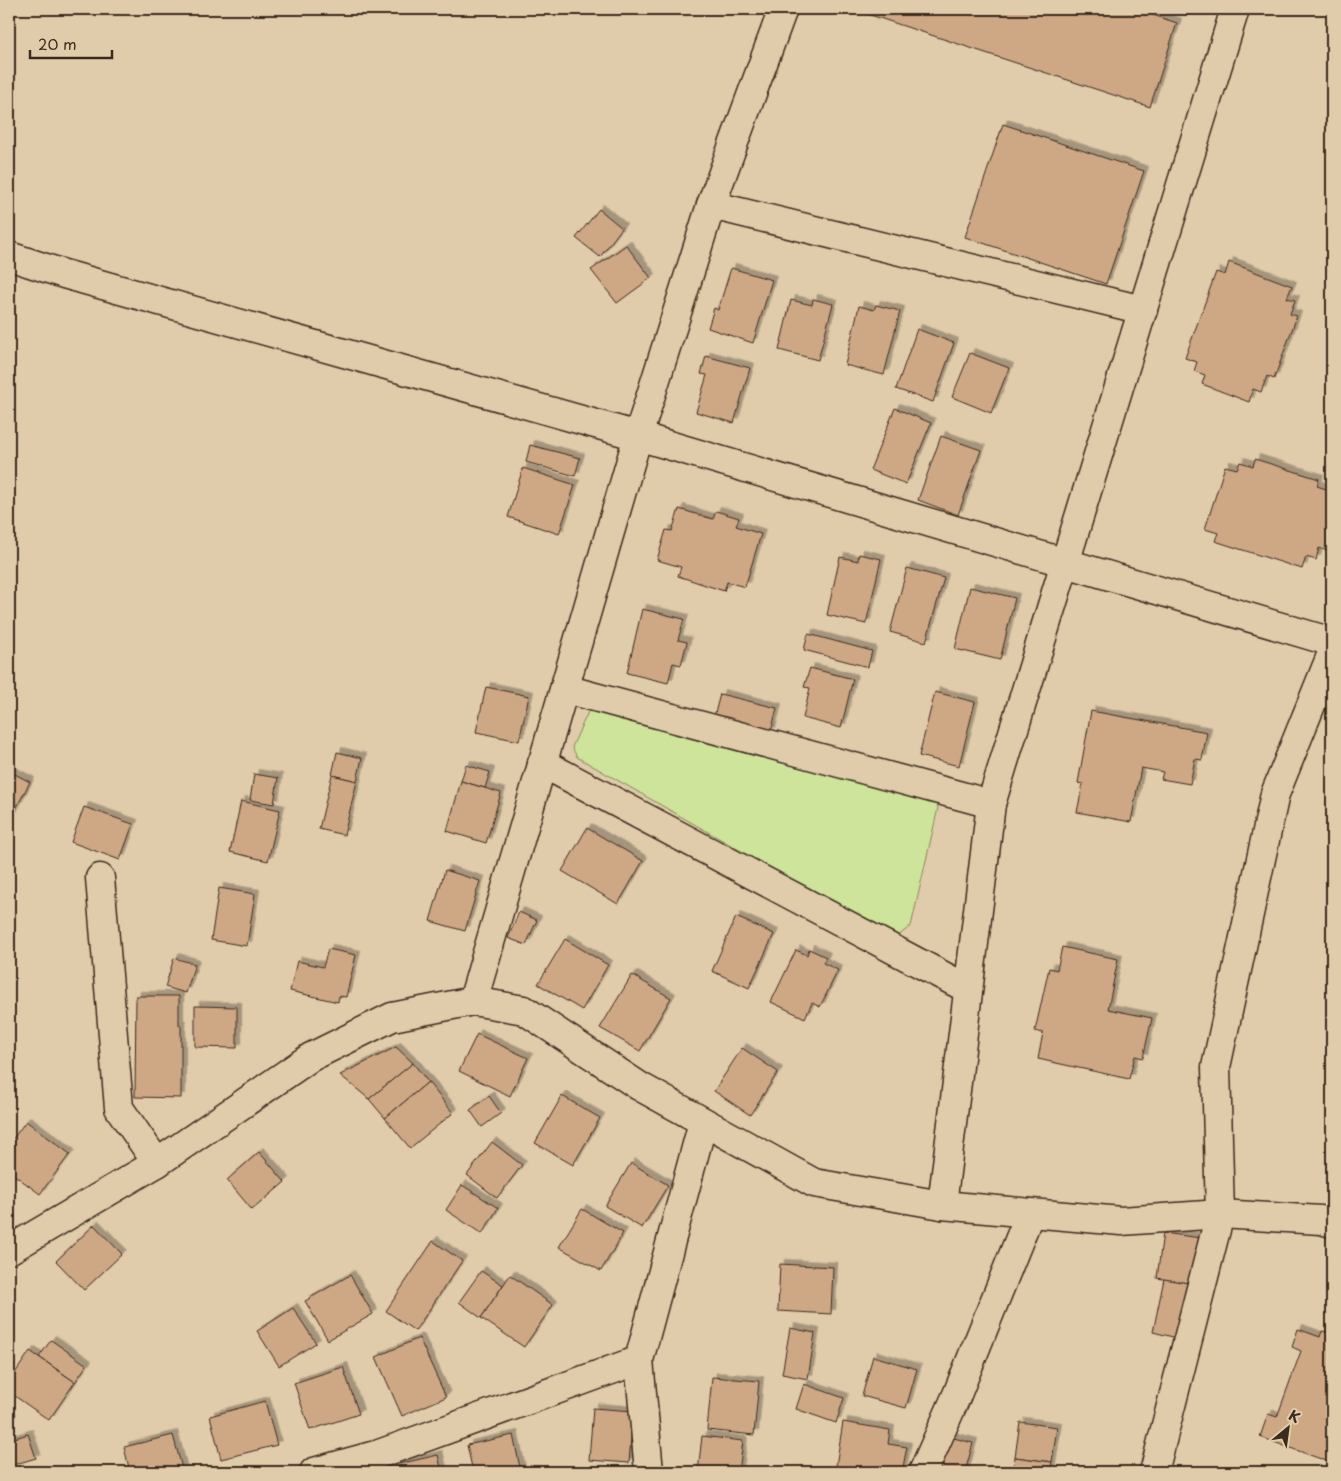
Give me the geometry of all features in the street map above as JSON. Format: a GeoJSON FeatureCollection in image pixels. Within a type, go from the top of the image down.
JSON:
{"type":"FeatureCollection","features":[{"type":"Feature","properties":{"kind":"street"},"geometry":{"type":"LineString","coordinates":[[473,1001],[638,436],[711,204],[783,9]]}},
{"type":"Feature","properties":{"kind":"street"},"geometry":{"type":"LineString","coordinates":[[942,1205],[991,804],[1236,9]]}},
{"type":"Feature","properties":{"kind":"street"},"geometry":{"type":"LineString","coordinates":[[711,204],[1143,310]]}},
{"type":"Feature","properties":{"kind":"street"},"geometry":{"type":"LineString","coordinates":[[9,256],[64,274],[638,436],[1332,642]]}},
{"type":"Feature","properties":{"kind":"street"},"geometry":{"type":"LineString","coordinates":[[1154,1472],[1220,1214],[1216,1067],[1275,794],[1332,653]]}},
{"type":"Feature","properties":{"kind":"street"},"geometry":{"type":"LineString","coordinates":[[565,689],[991,804]]}},
{"type":"Feature","properties":{"kind":"street"},"geometry":{"type":"LineString","coordinates":[[542,763],[968,989]]}},
{"type":"Feature","properties":{"kind":"street"},"geometry":{"type":"LineString","coordinates":[[100,878],[119,1108],[158,1163]]}},
{"type":"Feature","properties":{"kind":"street"},"geometry":{"type":"LineString","coordinates":[[12,1240],[158,1163],[310,1057],[392,1017],[473,1001],[524,1010],[639,1086],[814,1184],[942,1205],[1121,1221],[1220,1214],[1321,1220],[1332,1223]]}},
{"type":"Feature","properties":{"kind":"street"},"geometry":{"type":"LineString","coordinates":[[649,1472],[639,1360],[703,1122]]}},
{"type":"Feature","properties":{"kind":"street"},"geometry":{"type":"LineString","coordinates":[[922,1472],[956,1398],[1030,1213]]}},
{"type":"Feature","properties":{"kind":"street"},"geometry":{"type":"LineString","coordinates":[[314,1472],[379,1454],[639,1360]]}},
{"type":"Feature","properties":{"kind":"green space"},"geometry":{"type":"Polygon","coordinates":[[[592,703],[932,795],[938,808],[911,926],[895,938],[577,757],[572,747],[592,703]]]}},
{"type":"Feature","properties":{"kind":"building"},"geometry":{"type":"Polygon","coordinates":[[[852,9],[1135,9],[1177,23],[1150,107],[852,9]]]}},
{"type":"Feature","properties":{"kind":"building"},"geometry":{"type":"Polygon","coordinates":[[[1003,124],[1144,171],[1106,284],[965,237],[1003,124]]]}},
{"type":"Feature","properties":{"kind":"building"},"geometry":{"type":"Polygon","coordinates":[[[599,209],[622,228],[600,257],[576,238],[599,209]]]}},
{"type":"Feature","properties":{"kind":"building"},"geometry":{"type":"Polygon","coordinates":[[[626,245],[651,278],[617,303],[591,270],[626,245]]]}},
{"type":"Feature","properties":{"kind":"building"},"geometry":{"type":"Polygon","coordinates":[[[1229,262],[1292,286],[1287,298],[1295,300],[1290,314],[1297,316],[1274,379],[1267,376],[1261,392],[1253,389],[1249,402],[1202,384],[1205,375],[1194,371],[1197,362],[1185,358],[1216,272],[1225,275],[1229,262]]]}},
{"type":"Feature","properties":{"kind":"building"},"geometry":{"type":"Polygon","coordinates":[[[731,268],[772,280],[753,343],[708,328],[714,308],[718,310],[731,268]]]}},
{"type":"Feature","properties":{"kind":"building"},"geometry":{"type":"Polygon","coordinates":[[[813,299],[833,304],[818,360],[779,350],[791,300],[812,305],[813,299]]]}},
{"type":"Feature","properties":{"kind":"building"},"geometry":{"type":"Polygon","coordinates":[[[876,305],[900,311],[884,375],[845,365],[859,306],[874,310],[876,305]]]}},
{"type":"Feature","properties":{"kind":"building"},"geometry":{"type":"Polygon","coordinates":[[[917,329],[954,343],[933,402],[896,389],[917,329]]]}},
{"type":"Feature","properties":{"kind":"building"},"geometry":{"type":"Polygon","coordinates":[[[970,353],[1009,368],[991,413],[952,397],[970,353]]]}},
{"type":"Feature","properties":{"kind":"building"},"geometry":{"type":"Polygon","coordinates":[[[706,356],[750,368],[734,423],[696,412],[707,375],[701,374],[706,356]]]}},
{"type":"Feature","properties":{"kind":"building"},"geometry":{"type":"Polygon","coordinates":[[[895,408],[931,423],[906,484],[870,470],[895,408]]]}},
{"type":"Feature","properties":{"kind":"building"},"geometry":{"type":"Polygon","coordinates":[[[941,436],[981,450],[958,515],[918,500],[941,436]]]}},
{"type":"Feature","properties":{"kind":"building"},"geometry":{"type":"Polygon","coordinates":[[[530,445],[580,458],[575,476],[526,462],[530,445]]]}},
{"type":"Feature","properties":{"kind":"building"},"geometry":{"type":"Polygon","coordinates":[[[1255,459],[1319,479],[1317,486],[1332,491],[1332,538],[1328,551],[1319,548],[1316,560],[1306,557],[1302,569],[1215,541],[1218,533],[1205,529],[1225,466],[1237,469],[1240,462],[1253,466],[1255,459]]]}},
{"type":"Feature","properties":{"kind":"building"},"geometry":{"type":"Polygon","coordinates":[[[523,468],[575,485],[559,534],[508,517],[523,468]]]}},
{"type":"Feature","properties":{"kind":"building"},"geometry":{"type":"Polygon","coordinates":[[[679,509],[713,519],[716,511],[739,518],[736,526],[761,534],[745,587],[727,582],[724,591],[678,576],[681,567],[657,560],[666,530],[672,531],[679,509]]]}},
{"type":"Feature","properties":{"kind":"building"},"geometry":{"type":"Polygon","coordinates":[[[859,554],[881,559],[866,624],[827,615],[840,557],[858,561],[859,554]]]}},
{"type":"Feature","properties":{"kind":"building"},"geometry":{"type":"Polygon","coordinates":[[[907,568],[944,578],[926,642],[890,632],[907,568]]]}},
{"type":"Feature","properties":{"kind":"building"},"geometry":{"type":"Polygon","coordinates":[[[970,587],[1015,598],[1000,660],[955,649],[970,587]]]}},
{"type":"Feature","properties":{"kind":"building"},"geometry":{"type":"Polygon","coordinates":[[[642,609],[684,619],[678,640],[687,642],[681,665],[673,663],[668,683],[627,673],[642,609]]]}},
{"type":"Feature","properties":{"kind":"building"},"geometry":{"type":"Polygon","coordinates":[[[808,634],[872,651],[868,667],[804,650],[808,634]]]}},
{"type":"Feature","properties":{"kind":"building"},"geometry":{"type":"Polygon","coordinates":[[[810,668],[853,679],[841,728],[803,718],[810,688],[804,687],[810,668]]]}},
{"type":"Feature","properties":{"kind":"building"},"geometry":{"type":"Polygon","coordinates":[[[486,687],[529,696],[519,741],[476,732],[486,687]]]}},
{"type":"Feature","properties":{"kind":"building"},"geometry":{"type":"Polygon","coordinates":[[[935,692],[975,702],[959,766],[919,756],[935,692]]]}},
{"type":"Feature","properties":{"kind":"building"},"geometry":{"type":"Polygon","coordinates":[[[720,694],[777,708],[771,732],[714,717],[720,694]]]}},
{"type":"Feature","properties":{"kind":"building"},"geometry":{"type":"Polygon","coordinates":[[[1091,711],[1207,732],[1202,760],[1195,759],[1190,784],[1161,779],[1163,772],[1141,768],[1131,822],[1077,812],[1083,784],[1078,783],[1091,711]]]}},
{"type":"Feature","properties":{"kind":"building"},"geometry":{"type":"Polygon","coordinates":[[[337,752],[362,758],[357,781],[332,775],[337,752]]]}},
{"type":"Feature","properties":{"kind":"building"},"geometry":{"type":"Polygon","coordinates":[[[466,765],[490,772],[485,788],[461,781],[466,765]]]}},
{"type":"Feature","properties":{"kind":"building"},"geometry":{"type":"Polygon","coordinates":[[[9,771],[30,782],[12,816],[9,814],[9,771]]]}},
{"type":"Feature","properties":{"kind":"building"},"geometry":{"type":"Polygon","coordinates":[[[254,774],[278,778],[274,804],[250,800],[254,774]]]}},
{"type":"Feature","properties":{"kind":"building"},"geometry":{"type":"Polygon","coordinates":[[[332,775],[357,781],[344,835],[319,829],[332,775]]]}},
{"type":"Feature","properties":{"kind":"building"},"geometry":{"type":"Polygon","coordinates":[[[461,781],[501,793],[486,843],[447,831],[461,781]]]}},
{"type":"Feature","properties":{"kind":"building"},"geometry":{"type":"Polygon","coordinates":[[[241,801],[280,810],[268,861],[230,852],[241,801]]]}},
{"type":"Feature","properties":{"kind":"building"},"geometry":{"type":"Polygon","coordinates":[[[84,807],[133,824],[120,860],[71,842],[84,807]]]}},
{"type":"Feature","properties":{"kind":"building"},"geometry":{"type":"Polygon","coordinates":[[[587,828],[643,861],[618,904],[562,871],[587,828]]]}},
{"type":"Feature","properties":{"kind":"building"},"geometry":{"type":"Polygon","coordinates":[[[445,870],[480,881],[465,931],[430,921],[445,870]]]}},
{"type":"Feature","properties":{"kind":"building"},"geometry":{"type":"Polygon","coordinates":[[[219,888],[255,894],[247,946],[211,940],[219,888]]]}},
{"type":"Feature","properties":{"kind":"building"},"geometry":{"type":"Polygon","coordinates":[[[519,912],[537,920],[526,945],[508,938],[519,912]]]}},
{"type":"Feature","properties":{"kind":"building"},"geometry":{"type":"Polygon","coordinates":[[[736,917],[774,934],[749,988],[712,971],[736,917]]]}},
{"type":"Feature","properties":{"kind":"building"},"geometry":{"type":"Polygon","coordinates":[[[565,939],[608,965],[582,1010],[538,984],[565,939]]]}},
{"type":"Feature","properties":{"kind":"building"},"geometry":{"type":"Polygon","coordinates":[[[1062,947],[1118,959],[1108,1009],[1152,1018],[1143,1058],[1135,1056],[1129,1079],[1038,1059],[1043,1033],[1035,1031],[1049,968],[1057,970],[1062,947]]]}},
{"type":"Feature","properties":{"kind":"building"},"geometry":{"type":"Polygon","coordinates":[[[328,949],[356,955],[346,997],[339,996],[338,1002],[290,991],[297,961],[323,967],[328,949]]]}},
{"type":"Feature","properties":{"kind":"building"},"geometry":{"type":"Polygon","coordinates":[[[809,949],[826,957],[823,963],[838,970],[820,1007],[812,1003],[805,1018],[771,1002],[796,950],[807,955],[809,949]]]}},
{"type":"Feature","properties":{"kind":"building"},"geometry":{"type":"Polygon","coordinates":[[[174,958],[195,964],[186,993],[165,987],[174,958]]]}},
{"type":"Feature","properties":{"kind":"building"},"geometry":{"type":"Polygon","coordinates":[[[632,975],[671,998],[640,1051],[600,1028],[632,975]]]}},
{"type":"Feature","properties":{"kind":"building"},"geometry":{"type":"Polygon","coordinates":[[[136,996],[179,996],[181,1098],[135,1097],[136,996]]]}},
{"type":"Feature","properties":{"kind":"building"},"geometry":{"type":"Polygon","coordinates":[[[195,1006],[237,1007],[237,1048],[195,1047],[195,1006]]]}},
{"type":"Feature","properties":{"kind":"building"},"geometry":{"type":"Polygon","coordinates":[[[477,1034],[528,1058],[510,1096],[459,1071],[477,1034]]]}},
{"type":"Feature","properties":{"kind":"building"},"geometry":{"type":"Polygon","coordinates":[[[396,1047],[413,1063],[369,1099],[340,1075],[396,1047]]]}},
{"type":"Feature","properties":{"kind":"building"},"geometry":{"type":"Polygon","coordinates":[[[742,1048],[778,1072],[750,1115],[714,1091],[742,1048]]]}},
{"type":"Feature","properties":{"kind":"building"},"geometry":{"type":"Polygon","coordinates":[[[413,1063],[428,1082],[385,1118],[369,1099],[413,1063]]]}},
{"type":"Feature","properties":{"kind":"building"},"geometry":{"type":"Polygon","coordinates":[[[428,1082],[453,1113],[410,1148],[385,1118],[428,1082]]]}},
{"type":"Feature","properties":{"kind":"building"},"geometry":{"type":"Polygon","coordinates":[[[489,1096],[501,1113],[482,1127],[470,1110],[489,1096]]]}},
{"type":"Feature","properties":{"kind":"building"},"geometry":{"type":"Polygon","coordinates":[[[562,1096],[600,1118],[573,1165],[535,1143],[562,1096]]]}},
{"type":"Feature","properties":{"kind":"building"},"geometry":{"type":"Polygon","coordinates":[[[26,1121],[70,1154],[40,1194],[9,1171],[9,1144],[26,1121]]]}},
{"type":"Feature","properties":{"kind":"building"},"geometry":{"type":"Polygon","coordinates":[[[492,1142],[522,1165],[497,1198],[467,1175],[492,1142]]]}},
{"type":"Feature","properties":{"kind":"building"},"geometry":{"type":"Polygon","coordinates":[[[259,1152],[285,1182],[252,1210],[227,1180],[259,1152]]]}},
{"type":"Feature","properties":{"kind":"building"},"geometry":{"type":"Polygon","coordinates":[[[631,1163],[668,1185],[642,1228],[605,1206],[631,1163]]]}},
{"type":"Feature","properties":{"kind":"building"},"geometry":{"type":"Polygon","coordinates":[[[462,1185],[498,1208],[482,1234],[446,1210],[462,1185]]]}},
{"type":"Feature","properties":{"kind":"building"},"geometry":{"type":"Polygon","coordinates":[[[582,1209],[623,1233],[601,1271],[559,1247],[582,1209]]]}},
{"type":"Feature","properties":{"kind":"building"},"geometry":{"type":"Polygon","coordinates":[[[94,1225],[122,1254],[84,1290],[56,1261],[94,1225]]]}},
{"type":"Feature","properties":{"kind":"building"},"geometry":{"type":"Polygon","coordinates":[[[1163,1233],[1201,1238],[1194,1284],[1157,1278],[1163,1233]]]}},
{"type":"Feature","properties":{"kind":"building"},"geometry":{"type":"Polygon","coordinates":[[[433,1241],[462,1261],[415,1331],[386,1311],[433,1241]]]}},
{"type":"Feature","properties":{"kind":"building"},"geometry":{"type":"Polygon","coordinates":[[[780,1264],[833,1267],[831,1314],[778,1311],[780,1264]]]}},
{"type":"Feature","properties":{"kind":"building"},"geometry":{"type":"Polygon","coordinates":[[[481,1271],[503,1285],[481,1318],[459,1302],[481,1271]]]}},
{"type":"Feature","properties":{"kind":"building"},"geometry":{"type":"Polygon","coordinates":[[[350,1275],[373,1314],[328,1340],[305,1301],[350,1275]]]}},
{"type":"Feature","properties":{"kind":"building"},"geometry":{"type":"Polygon","coordinates":[[[510,1275],[553,1305],[524,1347],[481,1318],[510,1275]]]}},
{"type":"Feature","properties":{"kind":"building"},"geometry":{"type":"Polygon","coordinates":[[[1164,1279],[1194,1284],[1181,1339],[1153,1332],[1164,1279]]]}},
{"type":"Feature","properties":{"kind":"building"},"geometry":{"type":"Polygon","coordinates":[[[293,1308],[316,1343],[279,1366],[257,1331],[293,1308]]]}},
{"type":"Feature","properties":{"kind":"building"},"geometry":{"type":"Polygon","coordinates":[[[790,1328],[815,1333],[808,1379],[782,1374],[790,1328]]]}},
{"type":"Feature","properties":{"kind":"building"},"geometry":{"type":"Polygon","coordinates":[[[1298,1329],[1320,1337],[1322,1331],[1332,1334],[1332,1463],[1260,1437],[1268,1414],[1277,1417],[1301,1351],[1292,1347],[1298,1329]]]}},
{"type":"Feature","properties":{"kind":"building"},"geometry":{"type":"Polygon","coordinates":[[[419,1338],[446,1397],[402,1416],[376,1357],[419,1338]]]}},
{"type":"Feature","properties":{"kind":"building"},"geometry":{"type":"Polygon","coordinates":[[[51,1340],[87,1365],[75,1382],[39,1357],[51,1340]]]}},
{"type":"Feature","properties":{"kind":"building"},"geometry":{"type":"Polygon","coordinates":[[[30,1351],[75,1382],[49,1420],[9,1392],[9,1382],[30,1351]]]}},
{"type":"Feature","properties":{"kind":"building"},"geometry":{"type":"Polygon","coordinates":[[[873,1356],[917,1369],[906,1408],[862,1396],[873,1356]]]}},
{"type":"Feature","properties":{"kind":"building"},"geometry":{"type":"Polygon","coordinates":[[[343,1367],[359,1414],[310,1430],[294,1383],[343,1367]]]}},
{"type":"Feature","properties":{"kind":"building"},"geometry":{"type":"Polygon","coordinates":[[[712,1377],[759,1381],[754,1435],[707,1430],[712,1377]]]}},
{"type":"Feature","properties":{"kind":"building"},"geometry":{"type":"Polygon","coordinates":[[[804,1384],[844,1398],[836,1423],[796,1409],[804,1384]]]}},
{"type":"Feature","properties":{"kind":"building"},"geometry":{"type":"Polygon","coordinates":[[[265,1401],[277,1445],[221,1459],[210,1416],[265,1401]]]}},
{"type":"Feature","properties":{"kind":"building"},"geometry":{"type":"Polygon","coordinates":[[[593,1408],[633,1411],[629,1463],[589,1460],[593,1408]]]}},
{"type":"Feature","properties":{"kind":"building"},"geometry":{"type":"Polygon","coordinates":[[[843,1422],[890,1430],[888,1444],[907,1447],[902,1472],[873,1472],[836,1466],[843,1422]]]}},
{"type":"Feature","properties":{"kind":"building"},"geometry":{"type":"Polygon","coordinates":[[[1020,1422],[1057,1427],[1052,1462],[1015,1457],[1020,1422]]]}},
{"type":"Feature","properties":{"kind":"building"},"geometry":{"type":"Polygon","coordinates":[[[28,1434],[36,1458],[9,1466],[9,1440],[28,1434]]]}},
{"type":"Feature","properties":{"kind":"building"},"geometry":{"type":"Polygon","coordinates":[[[173,1435],[183,1472],[130,1472],[124,1447],[173,1435]]]}},
{"type":"Feature","properties":{"kind":"building"},"geometry":{"type":"Polygon","coordinates":[[[513,1435],[521,1472],[473,1472],[467,1445],[513,1435]]]}},
{"type":"Feature","properties":{"kind":"building"},"geometry":{"type":"Polygon","coordinates":[[[942,1435],[973,1443],[965,1472],[932,1472],[942,1435]]]}},
{"type":"Feature","properties":{"kind":"building"},"geometry":{"type":"Polygon","coordinates":[[[702,1436],[743,1441],[739,1472],[698,1472],[702,1436]]]}},
{"type":"Feature","properties":{"kind":"building"},"geometry":{"type":"Polygon","coordinates":[[[438,1455],[442,1472],[396,1472],[394,1465],[438,1455]]]}},
{"type":"Feature","properties":{"kind":"building"},"geometry":{"type":"Polygon","coordinates":[[[1015,1457],[1052,1462],[1050,1472],[1013,1472],[1015,1457]]]}}]}
